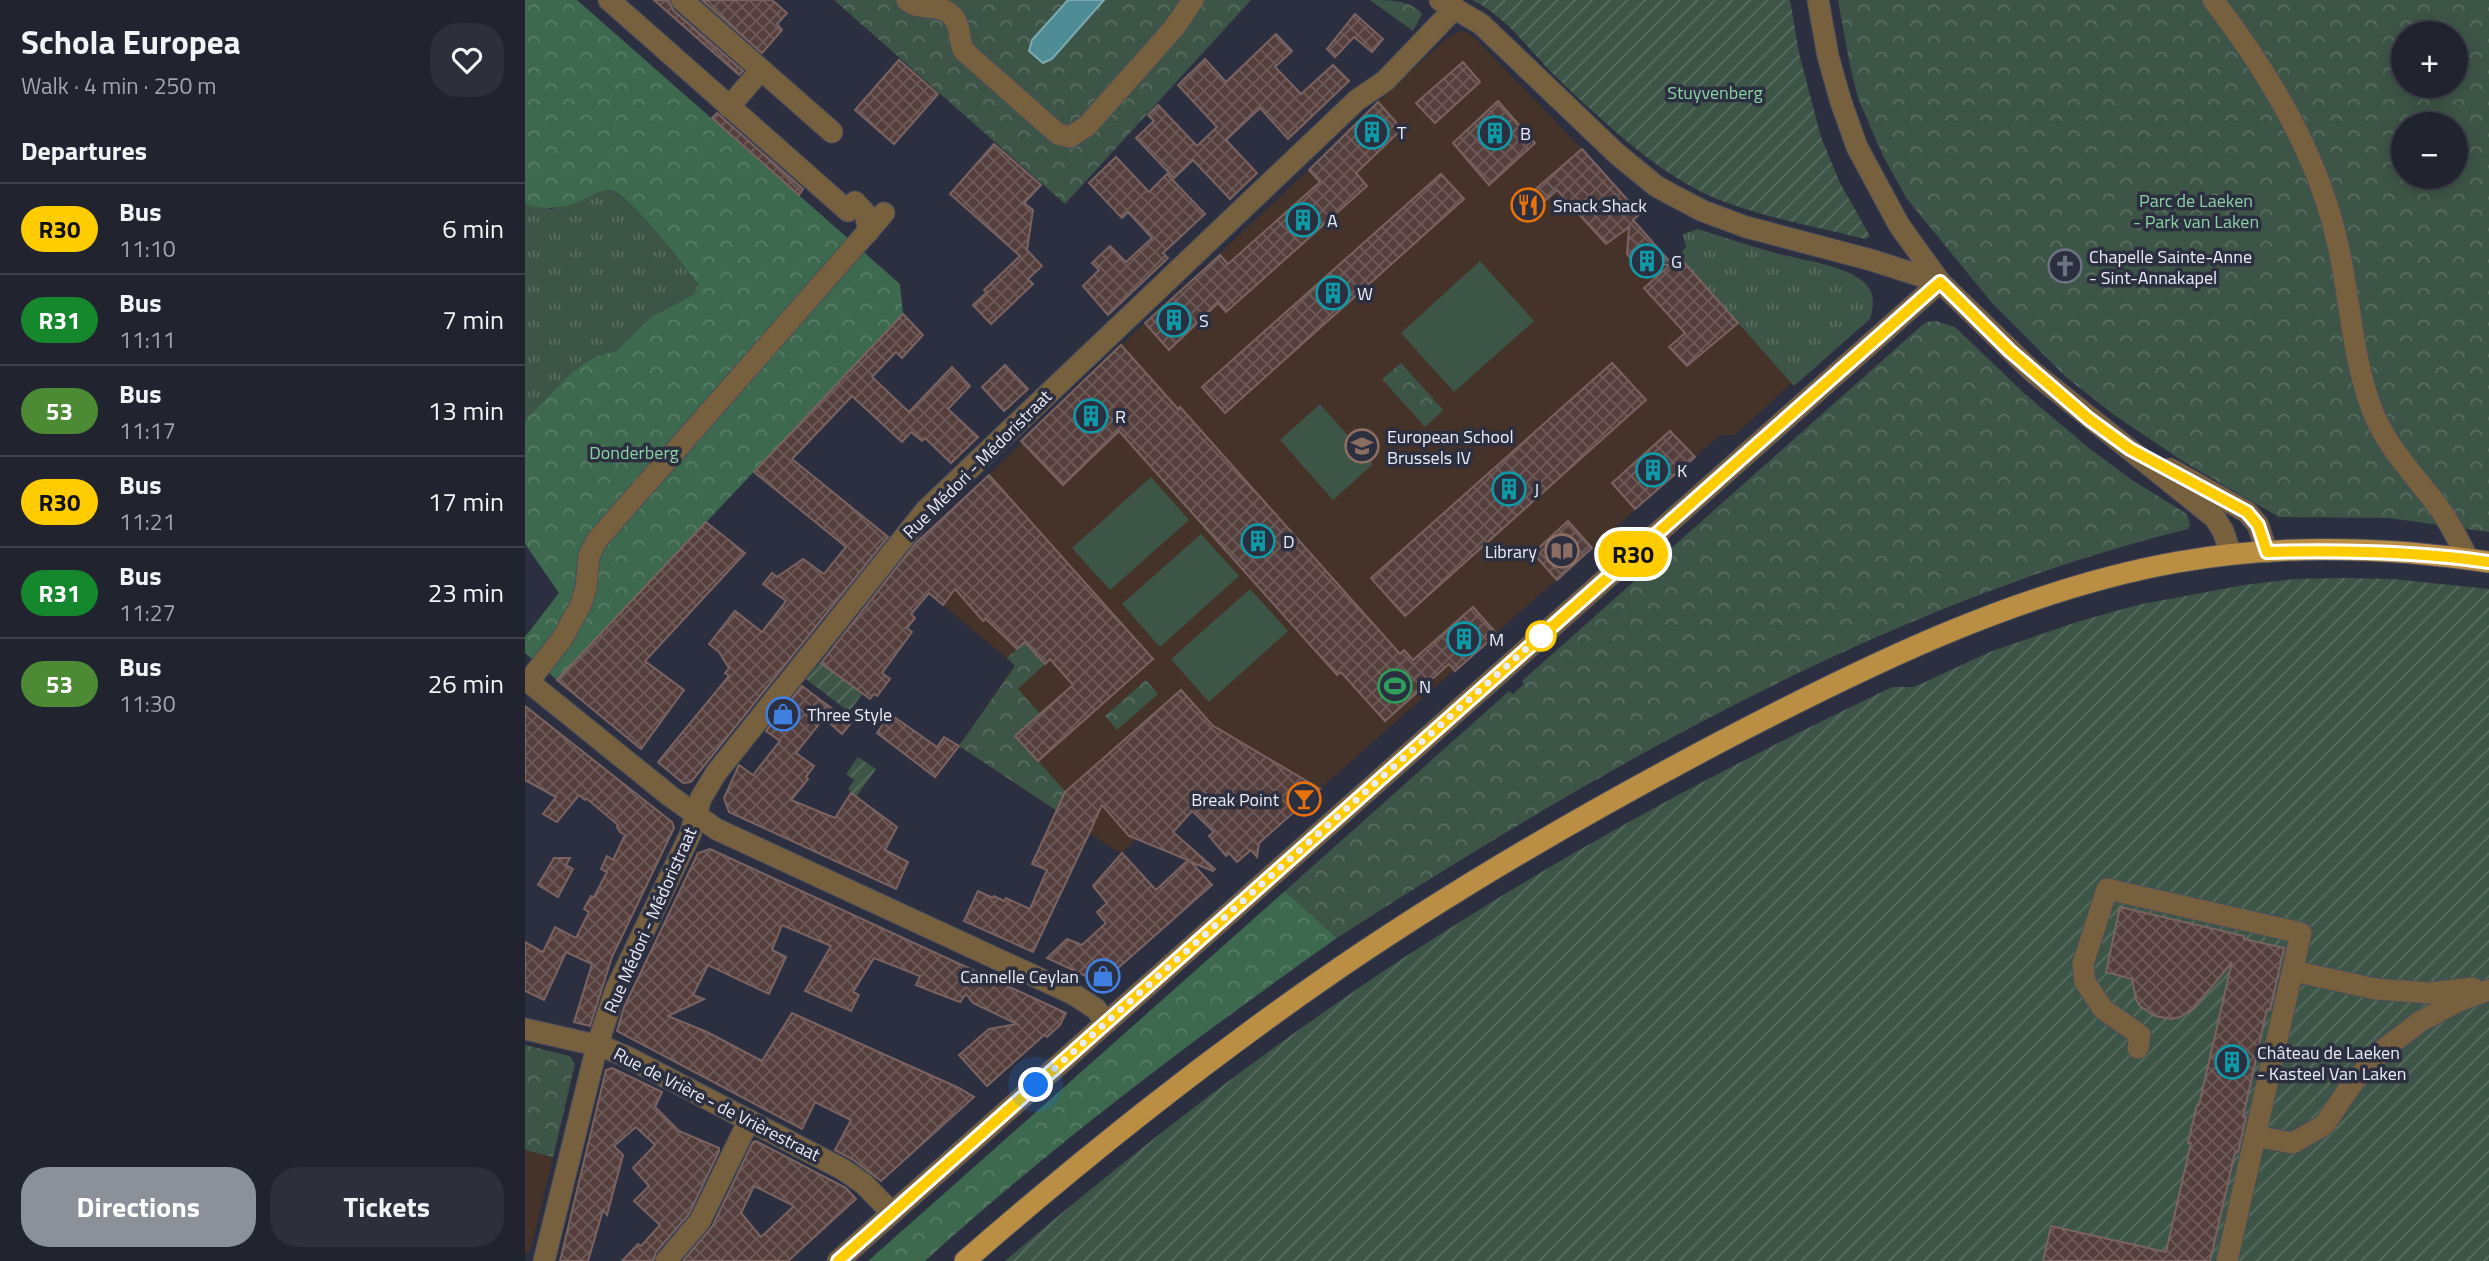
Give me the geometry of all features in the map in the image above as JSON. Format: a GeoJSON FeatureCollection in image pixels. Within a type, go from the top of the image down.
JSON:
{"type":"FeatureCollection","features":[{"type":"Feature","properties":{"kind":"main road"},"geometry":{"type":"LineString","coordinates":[[965,1261],[1131,1123],[1311,988],[1469,884],[1623,794],[1818,693],[2033,601],[2117,576],[2177,562],[2231,554],[2357,551],[2479,560]]}},
{"type":"Feature","properties":{"kind":"street"},"geometry":{"type":"LineString","coordinates":[[609,0],[848,211],[855,202],[865,213],[869,231]]}},
{"type":"Feature","properties":{"kind":"street"},"geometry":{"type":"LineString","coordinates":[[682,0],[832,132]]}},
{"type":"Feature","properties":{"kind":"street"},"geometry":{"type":"LineString","coordinates":[[907,0],[919,8],[937,7],[950,13],[960,28],[960,44],[964,51],[1058,134],[1070,137],[1087,127],[1174,28],[1193,0]]}},
{"type":"Feature","properties":{"kind":"street"},"geometry":{"type":"LineString","coordinates":[[1818,0],[1828,56],[1857,147],[1899,225],[1940,282],[2033,372],[2215,518],[2231,554]]}},
{"type":"Feature","properties":{"kind":"street"},"geometry":{"type":"LineString","coordinates":[[2213,0],[2281,100],[2318,180],[2338,243],[2363,381],[2376,418],[2404,465],[2479,560]]}},
{"type":"Feature","properties":{"kind":"street"},"geometry":{"type":"LineString","coordinates":[[1447,4],[1487,29],[1616,155],[1656,186],[1703,211],[1746,227],[1871,260],[1940,282]]}},
{"type":"Feature","properties":{"kind":"street","name":"Rue Médori - Médoristraat"},"geometry":{"type":"LineString","coordinates":[[544,1261],[597,1046],[619,981],[687,841],[701,799],[716,773],[926,510],[1357,100],[1385,81],[1447,4]]}},
{"type":"Feature","properties":{"kind":"street"},"geometry":{"type":"LineString","coordinates":[[729,107],[761,70]]}},
{"type":"Feature","properties":{"kind":"street"},"geometry":{"type":"LineString","coordinates":[[884,213],[597,540],[589,556],[586,588],[581,604],[562,639],[526,680],[696,816],[725,834],[1073,994],[1090,1003],[1106,1023]]}},
{"type":"Feature","properties":{"kind":"street"},"geometry":{"type":"LineString","coordinates":[[838,1261],[1940,282]]}},
{"type":"Feature","properties":{"kind":"street"},"geometry":{"type":"LineString","coordinates":[[2130,449],[2247,512],[2258,525],[2267,552]]}},
{"type":"Feature","properties":{"kind":"street"},"geometry":{"type":"LineString","coordinates":[[2138,1048],[2140,1035],[2103,1009],[2085,982],[2083,964],[2107,889],[2301,933],[2227,1261]]}},
{"type":"Feature","properties":{"kind":"street"},"geometry":{"type":"LineString","coordinates":[[2293,971],[2376,989],[2430,993],[2489,988]]}},
{"type":"Feature","properties":{"kind":"street"},"geometry":{"type":"LineString","coordinates":[[2255,1136],[2293,1143],[2324,1125],[2352,1084],[2384,1049],[2421,1021],[2489,988]]}},
{"type":"Feature","properties":{"kind":"street","name":"Rue de Vrière - de Vrièrestraat"},"geometry":{"type":"LineString","coordinates":[[525,1029],[597,1046],[629,1058],[854,1176],[892,1213]]}},
{"type":"Feature","properties":{"kind":"street"},"geometry":{"type":"LineString","coordinates":[[666,1261],[700,1222],[749,1120]]}},
{"type":"Feature","properties":{"kind":"shaded area"},"geometry":{"type":"Polygon","coordinates":[[[1068,0],[1104,0],[1052,59],[1043,63],[1029,51],[1032,40],[1068,0]]]}},
{"type":"Feature","properties":{"kind":"shaded area","name":"European School Brussels IV"},"geometry":{"type":"Polygon","coordinates":[[[1460,31],[1475,38],[1582,149],[1640,214],[1629,224],[1666,267],[1679,256],[1792,383],[1735,435],[1720,435],[1320,789],[1217,728],[1136,839],[1121,854],[959,746],[1015,665],[943,605],[962,582],[916,543],[1330,150],[1342,135],[1447,38],[1460,31]]]}},
{"type":"Feature","properties":{"kind":"shaded area"},"geometry":{"type":"Polygon","coordinates":[[[525,1150],[553,1157],[531,1248],[525,1255],[525,1150]]]}},
{"type":"Feature","properties":{"kind":"green space","name":"Donderberg"},"geometry":{"type":"Polygon","coordinates":[[[525,0],[577,0],[900,284],[903,314],[557,680],[525,653],[525,637],[559,593],[525,544],[525,420],[567,377],[586,362],[616,351],[651,317],[693,295],[699,286],[641,215],[616,193],[608,190],[558,207],[545,208],[525,204],[525,0]]]}},
{"type":"Feature","properties":{"kind":"green space"},"geometry":{"type":"Polygon","coordinates":[[[834,0],[1251,0],[1065,204],[834,0]]]}},
{"type":"Feature","properties":{"kind":"green space"},"geometry":{"type":"Polygon","coordinates":[[[1370,0],[1406,3],[1422,14],[1413,31],[1370,0]]]}},
{"type":"Feature","properties":{"kind":"green space","name":"Stuyvenberg"},"geometry":{"type":"Polygon","coordinates":[[[1472,0],[1790,0],[1799,53],[1821,137],[1840,183],[1870,236],[1865,239],[1767,215],[1710,196],[1673,176],[1617,133],[1554,75],[1506,24],[1472,0]]]}},
{"type":"Feature","properties":{"kind":"green space","name":"Parc de Laeken - Park van Laken"},"geometry":{"type":"Polygon","coordinates":[[[1838,0],[2489,0],[2489,532],[2389,518],[2279,517],[2184,462],[2114,415],[2066,377],[1992,303],[1907,199],[1883,156],[1858,98],[1838,0]]]}},
{"type":"Feature","properties":{"kind":"green space"},"geometry":{"type":"Polygon","coordinates":[[[607,190],[616,194],[642,216],[699,286],[693,295],[651,317],[616,351],[598,356],[567,377],[525,420],[525,204],[552,209],[607,190]]]}},
{"type":"Feature","properties":{"kind":"green space"},"geometry":{"type":"Polygon","coordinates":[[[1698,229],[1845,271],[1868,287],[1873,305],[1870,319],[1794,386],[1679,256],[1686,247],[1683,234],[1698,229]]]}},
{"type":"Feature","properties":{"kind":"green space"},"geometry":{"type":"Polygon","coordinates":[[[1480,261],[1534,321],[1454,392],[1401,333],[1480,261]]]}},
{"type":"Feature","properties":{"kind":"green space"},"geometry":{"type":"Polygon","coordinates":[[[1936,321],[1955,327],[2025,394],[2089,448],[2132,480],[2187,514],[2190,525],[2188,529],[2075,561],[1963,601],[1854,647],[1746,699],[1641,755],[1537,814],[1337,938],[1285,891],[1509,691],[1513,694],[1524,684],[1522,681],[1920,327],[1927,322],[1936,321]]]}},
{"type":"Feature","properties":{"kind":"green space"},"geometry":{"type":"Polygon","coordinates":[[[1401,363],[1443,410],[1425,427],[1382,379],[1401,363]]]}},
{"type":"Feature","properties":{"kind":"green space"},"geometry":{"type":"Polygon","coordinates":[[[1320,404],[1373,464],[1333,500],[1280,440],[1320,404]]]}},
{"type":"Feature","properties":{"kind":"green space"},"geometry":{"type":"Polygon","coordinates":[[[1151,477],[1189,520],[1110,590],[1072,548],[1151,477]]]}},
{"type":"Feature","properties":{"kind":"green space"},"geometry":{"type":"Polygon","coordinates":[[[1201,534],[1239,576],[1160,647],[1122,604],[1201,534]]]}},
{"type":"Feature","properties":{"kind":"green space"},"geometry":{"type":"Polygon","coordinates":[[[2294,579],[2393,579],[2489,589],[2489,1261],[1005,1261],[1116,1169],[1229,1081],[1405,957],[1570,855],[1783,741],[1892,687],[1914,687],[1992,651],[2080,621],[2137,605],[2244,585],[2294,579]]]}},
{"type":"Feature","properties":{"kind":"green space"},"geometry":{"type":"Polygon","coordinates":[[[1250,589],[1288,631],[1209,702],[1171,659],[1250,589]]]}},
{"type":"Feature","properties":{"kind":"green space"},"geometry":{"type":"Polygon","coordinates":[[[1025,642],[1045,664],[1018,689],[1040,714],[1016,736],[1088,817],[1080,826],[959,746],[1015,666],[1007,658],[1025,642]]]}},
{"type":"Feature","properties":{"kind":"green space"},"geometry":{"type":"Polygon","coordinates":[[[820,662],[863,693],[849,712],[806,679],[820,662]]]}},
{"type":"Feature","properties":{"kind":"green space"},"geometry":{"type":"Polygon","coordinates":[[[1146,680],[1158,694],[1117,730],[1105,716],[1146,680]]]}},
{"type":"Feature","properties":{"kind":"green space"},"geometry":{"type":"Polygon","coordinates":[[[858,757],[876,769],[856,797],[848,789],[854,780],[846,774],[858,757]]]}},
{"type":"Feature","properties":{"kind":"green space"},"geometry":{"type":"Polygon","coordinates":[[[1285,891],[1337,938],[1126,1093],[1024,1175],[925,1261],[868,1261],[1285,891]]]}},
{"type":"Feature","properties":{"kind":"green space"},"geometry":{"type":"Polygon","coordinates":[[[525,1045],[570,1056],[575,1064],[553,1157],[525,1150],[525,1045]]]}},
{"type":"Feature","properties":{"kind":"building"},"geometry":{"type":"Polygon","coordinates":[[[654,0],[669,0],[673,10],[743,71],[739,75],[654,0]]]}},
{"type":"Feature","properties":{"kind":"building"},"geometry":{"type":"Polygon","coordinates":[[[702,0],[772,0],[787,13],[777,24],[782,30],[762,53],[702,0]]]}},
{"type":"Feature","properties":{"kind":"building"},"geometry":{"type":"Polygon","coordinates":[[[1355,14],[1383,39],[1372,52],[1354,37],[1335,57],[1327,49],[1355,14]]]}},
{"type":"Feature","properties":{"kind":"building"},"geometry":{"type":"Polygon","coordinates":[[[1276,34],[1292,51],[1275,67],[1301,94],[1333,65],[1349,81],[1288,139],[1260,108],[1226,140],[1257,173],[1230,199],[1193,160],[1174,178],[1136,138],[1154,121],[1148,115],[1158,105],[1197,146],[1217,127],[1178,85],[1205,59],[1226,82],[1276,34]]]}},
{"type":"Feature","properties":{"kind":"building"},"geometry":{"type":"Polygon","coordinates":[[[899,60],[938,94],[894,144],[855,110],[899,60]]]}},
{"type":"Feature","properties":{"kind":"building"},"geometry":{"type":"Polygon","coordinates":[[[1463,62],[1480,82],[1435,123],[1416,103],[1463,62]]]}},
{"type":"Feature","properties":{"kind":"building"},"geometry":{"type":"Polygon","coordinates":[[[1498,101],[1535,143],[1489,185],[1453,143],[1498,101]]]}},
{"type":"Feature","properties":{"kind":"building","name":"A"},"geometry":{"type":"Polygon","coordinates":[[[1378,102],[1402,129],[1356,173],[1367,186],[1226,312],[1218,303],[1169,350],[1145,323],[1220,255],[1228,264],[1320,182],[1309,170],[1378,102]]]}},
{"type":"Feature","properties":{"kind":"building"},"geometry":{"type":"Polygon","coordinates":[[[717,113],[803,189],[799,195],[712,118],[717,113]]]}},
{"type":"Feature","properties":{"kind":"building"},"geometry":{"type":"Polygon","coordinates":[[[994,144],[1041,185],[1024,203],[1033,210],[1027,250],[1042,266],[1028,279],[1033,284],[991,324],[973,305],[987,292],[984,290],[1020,256],[950,194],[994,144]]]}},
{"type":"Feature","properties":{"kind":"building","name":"G"},"geometry":{"type":"Polygon","coordinates":[[[1582,149],[1640,214],[1633,220],[1672,264],[1679,257],[1738,323],[1687,366],[1669,347],[1685,333],[1644,288],[1670,265],[1636,265],[1627,254],[1629,227],[1606,244],[1557,190],[1527,217],[1517,205],[1582,149]]]}},
{"type":"Feature","properties":{"kind":"building"},"geometry":{"type":"Polygon","coordinates":[[[1116,157],[1149,192],[1167,174],[1205,214],[1163,253],[1168,258],[1108,315],[1083,286],[1099,270],[1092,263],[1110,246],[1126,262],[1152,238],[1128,212],[1122,218],[1089,183],[1116,157]]]}},
{"type":"Feature","properties":{"kind":"building","name":"W"},"geometry":{"type":"Polygon","coordinates":[[[1441,174],[1464,199],[1225,413],[1202,387],[1441,174]]]}},
{"type":"Feature","properties":{"kind":"building"},"geometry":{"type":"Polygon","coordinates":[[[903,314],[923,335],[902,358],[896,352],[872,377],[909,412],[952,367],[970,386],[948,409],[978,437],[951,463],[925,438],[922,441],[911,432],[902,442],[852,396],[792,459],[888,537],[691,782],[683,783],[658,762],[729,676],[725,673],[729,668],[719,652],[709,644],[735,611],[762,632],[786,601],[763,584],[772,573],[777,577],[803,559],[824,574],[846,547],[754,472],[903,314]]]}},
{"type":"Feature","properties":{"kind":"building"},"geometry":{"type":"Polygon","coordinates":[[[1121,345],[1178,409],[1180,407],[1400,654],[1404,650],[1413,660],[1473,607],[1497,634],[1455,671],[1449,664],[1385,721],[1341,672],[1337,675],[1119,431],[1063,485],[1021,441],[1121,345]]]}},
{"type":"Feature","properties":{"kind":"building","name":"J"},"geometry":{"type":"Polygon","coordinates":[[[1612,363],[1646,400],[1405,616],[1371,578],[1612,363]]]}},
{"type":"Feature","properties":{"kind":"building"},"geometry":{"type":"Polygon","coordinates":[[[1005,365],[1028,389],[1004,411],[982,387],[1005,365]]]}},
{"type":"Feature","properties":{"kind":"building","name":"K"},"geometry":{"type":"Polygon","coordinates":[[[1670,431],[1695,457],[1635,509],[1612,483],[1670,431]]]}},
{"type":"Feature","properties":{"kind":"building"},"geometry":{"type":"Polygon","coordinates":[[[989,475],[1153,659],[1038,761],[1015,736],[1073,685],[1050,659],[1045,664],[1025,642],[1017,649],[986,619],[983,621],[955,589],[943,605],[929,593],[911,614],[915,618],[907,628],[912,632],[882,673],[890,679],[877,696],[874,694],[870,699],[821,663],[916,543],[989,475]]]}},
{"type":"Feature","properties":{"kind":"building","name":"Library"},"geometry":{"type":"Polygon","coordinates":[[[1568,521],[1592,548],[1557,580],[1533,553],[1568,521]]]}},
{"type":"Feature","properties":{"kind":"building"},"geometry":{"type":"Polygon","coordinates":[[[706,522],[745,553],[645,661],[684,690],[641,749],[557,680],[706,522]]]}},
{"type":"Feature","properties":{"kind":"building"},"geometry":{"type":"Polygon","coordinates":[[[802,686],[851,723],[842,734],[824,718],[796,753],[814,766],[806,777],[808,779],[791,800],[835,818],[851,793],[897,827],[885,850],[908,862],[896,889],[729,812],[724,798],[739,765],[753,775],[780,741],[766,731],[802,686]]]}},
{"type":"Feature","properties":{"kind":"building"},"geometry":{"type":"Polygon","coordinates":[[[1181,690],[1212,725],[1320,789],[1259,843],[1257,857],[1251,850],[1237,862],[1229,853],[1226,856],[1209,836],[1214,832],[1192,811],[1173,832],[1215,869],[1213,871],[1191,862],[1212,885],[1101,983],[1047,958],[1067,939],[1082,945],[1106,923],[1097,912],[1107,903],[1093,886],[1122,853],[1156,890],[1188,860],[1129,836],[1102,805],[1094,822],[1091,820],[1094,823],[1033,952],[964,921],[978,891],[1004,901],[1006,898],[1030,909],[1047,870],[1032,864],[1065,792],[1181,690]]]}},
{"type":"Feature","properties":{"kind":"building"},"geometry":{"type":"Polygon","coordinates":[[[525,706],[672,822],[674,828],[612,957],[590,1026],[574,1022],[592,964],[566,952],[544,1000],[525,991],[525,942],[543,952],[555,927],[576,938],[589,912],[584,909],[591,896],[594,897],[607,872],[601,869],[607,856],[613,860],[625,835],[620,832],[618,825],[579,795],[557,822],[543,814],[556,797],[525,780],[525,706]]]}},
{"type":"Feature","properties":{"kind":"building"},"geometry":{"type":"Polygon","coordinates":[[[890,714],[937,747],[944,737],[959,746],[935,777],[877,733],[890,714]]]}},
{"type":"Feature","properties":{"kind":"building"},"geometry":{"type":"Polygon","coordinates":[[[710,849],[1066,1013],[1060,1025],[1047,1037],[1044,1035],[987,1086],[959,1055],[989,1029],[1017,1024],[973,1003],[966,994],[960,1002],[931,991],[916,985],[920,976],[874,958],[853,992],[859,995],[851,1011],[805,991],[831,946],[782,925],[772,950],[786,957],[769,994],[708,965],[693,995],[704,999],[668,1016],[707,1032],[762,1061],[792,1013],[974,1097],[881,1181],[835,1150],[851,1120],[815,1102],[802,1129],[617,1031],[624,1007],[698,853],[710,849]]]}},
{"type":"Feature","properties":{"kind":"building"},"geometry":{"type":"Polygon","coordinates":[[[554,858],[570,858],[566,865],[573,869],[558,897],[538,885],[554,858]]]}},
{"type":"Feature","properties":{"kind":"building","name":"Château de Laeken - Kasteel Van Laken"},"geometry":{"type":"Polygon","coordinates":[[[2120,907],[2284,948],[2270,1010],[2267,1009],[2243,1117],[2246,1117],[2238,1152],[2235,1152],[2210,1261],[2043,1261],[2051,1226],[2166,1252],[2191,1143],[2188,1143],[2232,962],[2193,1009],[2172,1019],[2155,1016],[2140,1006],[2132,979],[2106,972],[2120,907]]]}},
{"type":"Feature","properties":{"kind":"building"},"geometry":{"type":"Polygon","coordinates":[[[612,1068],[662,1092],[655,1107],[679,1131],[719,1148],[719,1151],[689,1214],[656,1252],[653,1261],[622,1261],[638,1244],[641,1246],[660,1225],[634,1201],[649,1186],[633,1168],[655,1145],[636,1127],[614,1146],[623,1155],[607,1215],[603,1210],[588,1261],[560,1261],[606,1070],[612,1068]]]}},
{"type":"Feature","properties":{"kind":"building"},"geometry":{"type":"Polygon","coordinates":[[[756,1141],[846,1188],[856,1199],[788,1261],[683,1261],[712,1227],[753,1142],[756,1141]],[[754,1186],[741,1213],[761,1237],[794,1206],[754,1186]]]}},
{"type":"Feature","properties":{"kind":"bus line","name":"R30"},"geometry":{"type":"LineString","coordinates":[[838,1261],[1940,282],[2010,351],[2089,419],[2130,449],[2247,512],[2258,525],[2267,552],[2357,551],[2489,562]]}},
{"type":"Feature","properties":{"kind":"place","name":"T"},"geometry":{"type":"Point","coordinates":[1372,132]}},
{"type":"Feature","properties":{"kind":"place","name":"B"},"geometry":{"type":"Point","coordinates":[1495,133]}},
{"type":"Feature","properties":{"kind":"place","name":"Snack Shack"},"geometry":{"type":"Point","coordinates":[1528,205]}},
{"type":"Feature","properties":{"kind":"place","name":"A"},"geometry":{"type":"Point","coordinates":[1303,220]}},
{"type":"Feature","properties":{"kind":"place","name":"G"},"geometry":{"type":"Point","coordinates":[1647,261]}},
{"type":"Feature","properties":{"kind":"place","name":"Chapelle Sainte-Anne - Sint-Annakapel"},"geometry":{"type":"Point","coordinates":[2065,266]}},
{"type":"Feature","properties":{"kind":"place","name":"W"},"geometry":{"type":"Point","coordinates":[1333,293]}},
{"type":"Feature","properties":{"kind":"place","name":"S"},"geometry":{"type":"Point","coordinates":[1174,320]}},
{"type":"Feature","properties":{"kind":"place","name":"R"},"geometry":{"type":"Point","coordinates":[1091,416]}},
{"type":"Feature","properties":{"kind":"place","name":"European School Brussels IV"},"geometry":{"type":"Point","coordinates":[1362,446]}},
{"type":"Feature","properties":{"kind":"place","name":"K"},"geometry":{"type":"Point","coordinates":[1653,470]}},
{"type":"Feature","properties":{"kind":"place","name":"J"},"geometry":{"type":"Point","coordinates":[1509,489]}},
{"type":"Feature","properties":{"kind":"place","name":"D"},"geometry":{"type":"Point","coordinates":[1258,541]}},
{"type":"Feature","properties":{"kind":"place","name":"Library"},"geometry":{"type":"Point","coordinates":[1562,551]}},
{"type":"Feature","properties":{"kind":"place","name":"M"},"geometry":{"type":"Point","coordinates":[1464,639]}},
{"type":"Feature","properties":{"kind":"place","name":"N"},"geometry":{"type":"Point","coordinates":[1395,686]}},
{"type":"Feature","properties":{"kind":"place","name":"Three Style"},"geometry":{"type":"Point","coordinates":[783,714]}},
{"type":"Feature","properties":{"kind":"place","name":"Break Point"},"geometry":{"type":"Point","coordinates":[1304,799]}},
{"type":"Feature","properties":{"kind":"place","name":"Cannelle Ceylan"},"geometry":{"type":"Point","coordinates":[1103,976]}},
{"type":"Feature","properties":{"kind":"place","name":"Château de Laeken - Kasteel Van Laken"},"geometry":{"type":"Point","coordinates":[2232,1062]}},
{"type":"Feature","properties":{"kind":"route"},"geometry":{"type":"LineString","coordinates":[[1036,1085],[1545,632],[1541,636]]}}]}
